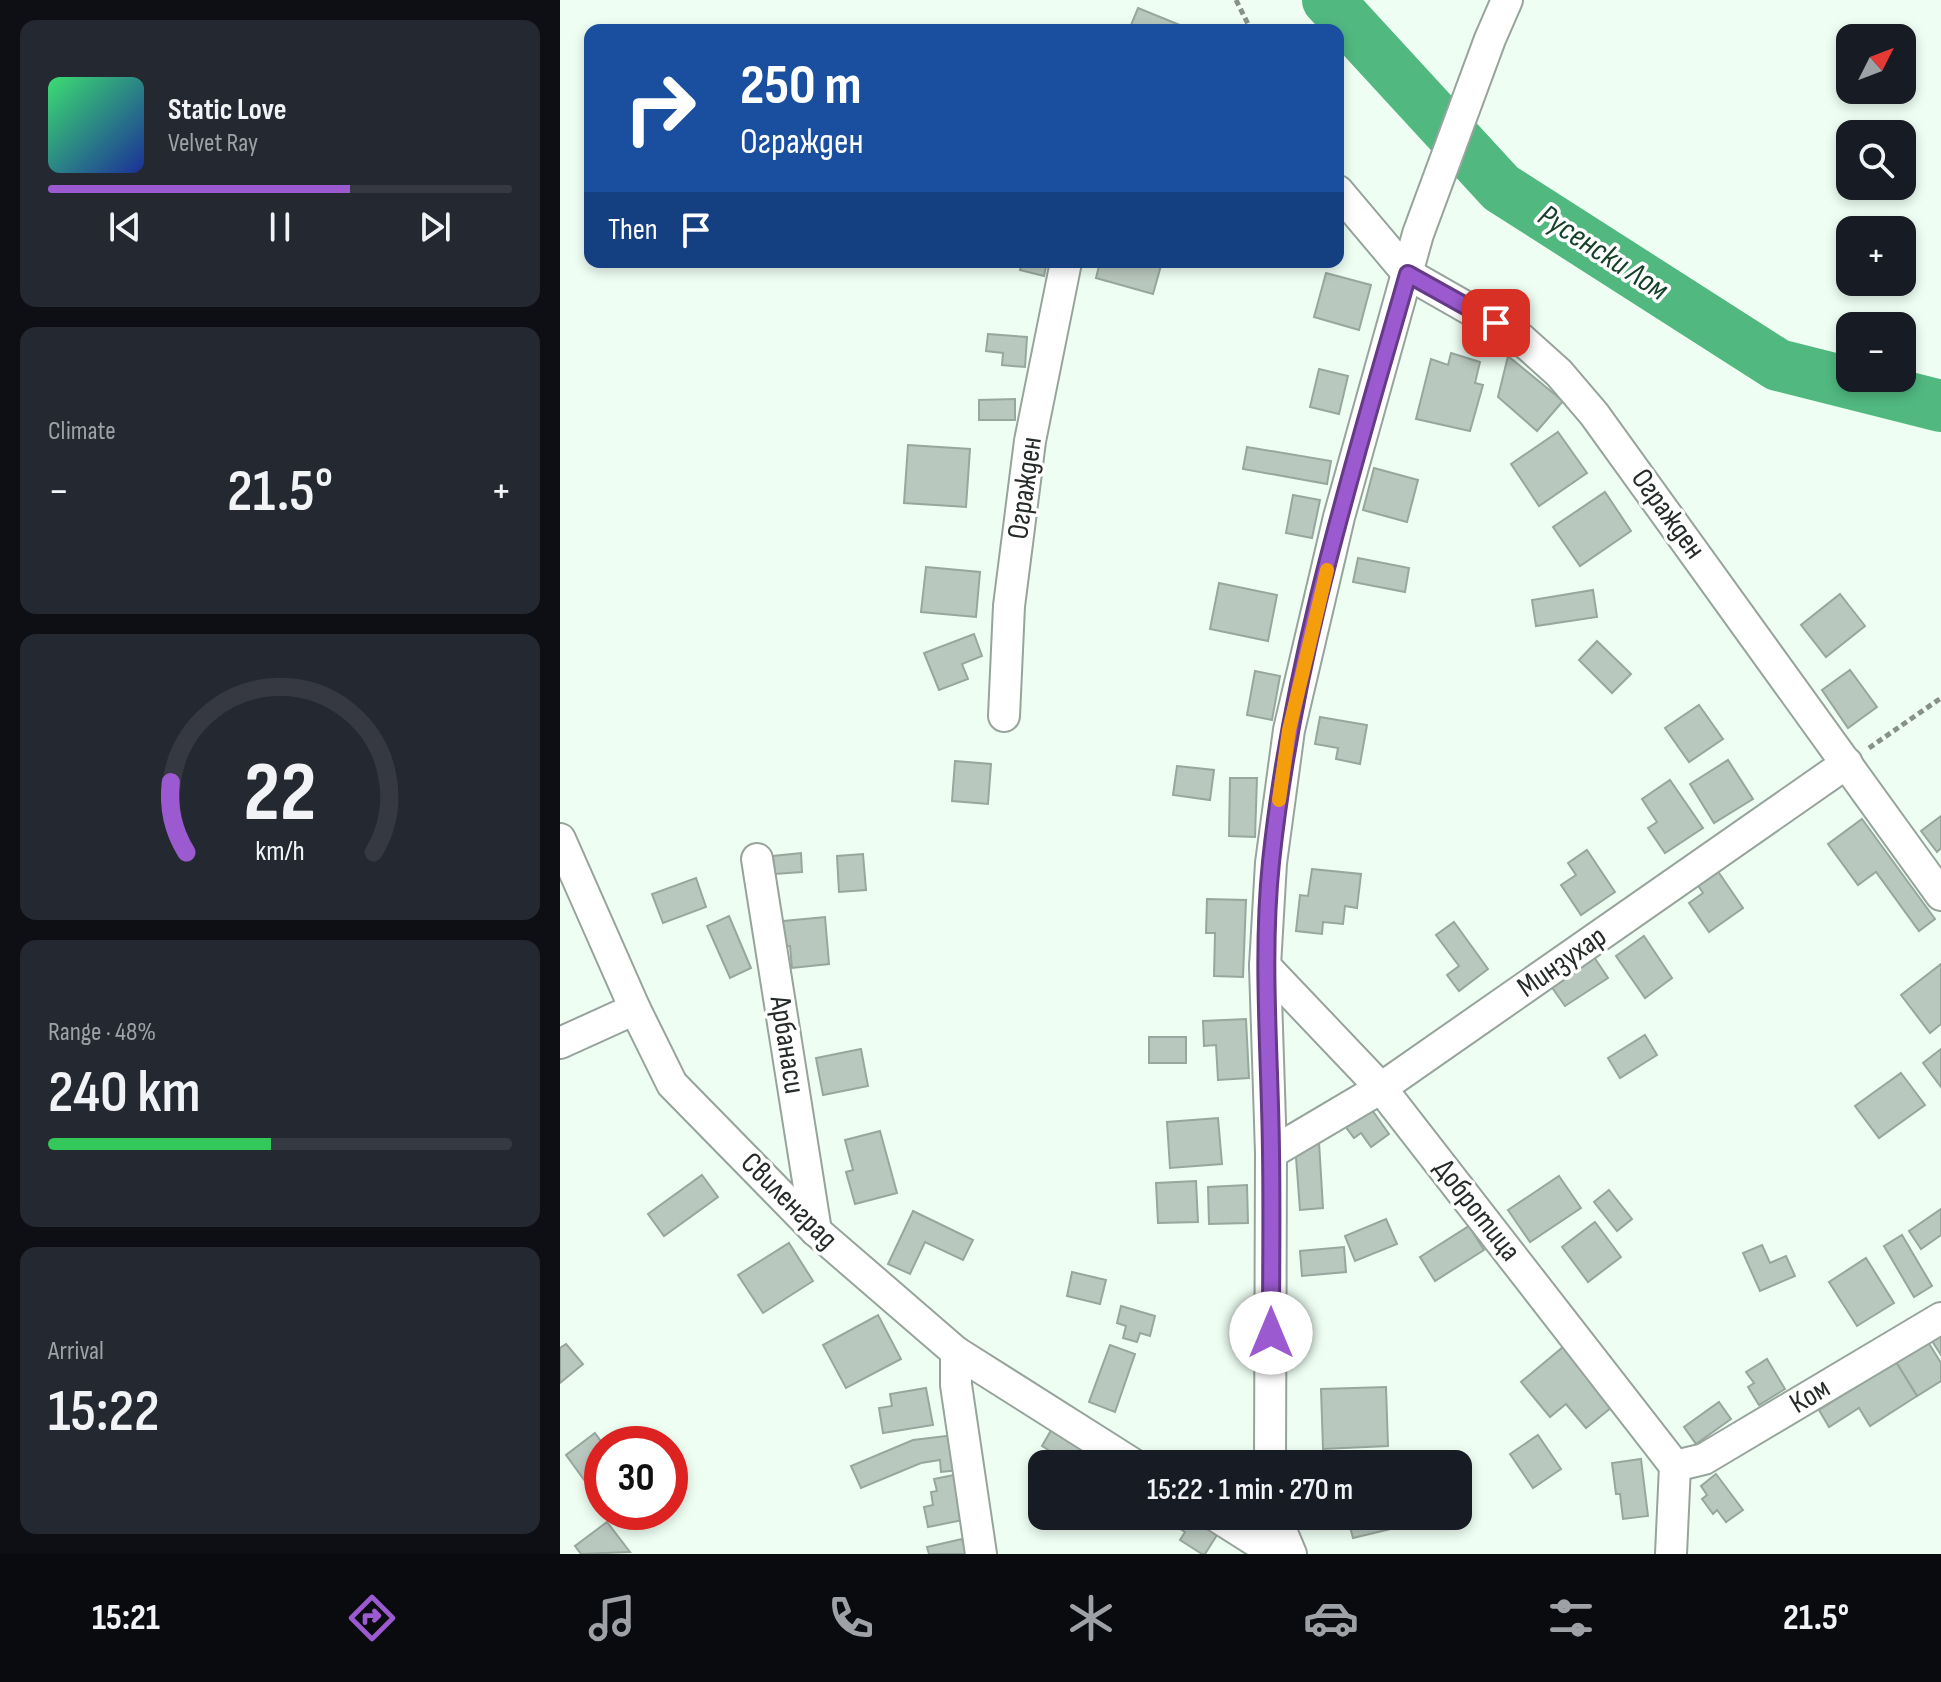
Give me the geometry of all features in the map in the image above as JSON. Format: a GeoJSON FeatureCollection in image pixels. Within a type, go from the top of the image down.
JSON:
{"type":"FeatureCollection","features":[{"type":"Feature","properties":{"kind":"street"},"geometry":{"type":"LineString","coordinates":[[1270,1450],[1271,1153],[1265,966],[1271,863],[1289,730],[1339,517],[1418,234],[1507,0]]}},
{"type":"Feature","properties":{"kind":"street","name":"Огражден"},"geometry":{"type":"LineString","coordinates":[[1344,198],[1408,274],[1520,338],[1559,373],[1594,414],[1941,895]]}},
{"type":"Feature","properties":{"kind":"street","name":"Огражден"},"geometry":{"type":"LineString","coordinates":[[1004,716],[1009,606],[1030,441],[1065,268]]}},
{"type":"Feature","properties":{"kind":"street","name":"Минзухар"},"geometry":{"type":"LineString","coordinates":[[1271,1153],[1381,1088],[1847,763]]}},
{"type":"Feature","properties":{"kind":"street","name":"Свиленград"},"geometry":{"type":"LineString","coordinates":[[560,839],[635,1009],[672,1084],[816,1231],[956,1352],[1111,1450]]}},
{"type":"Feature","properties":{"kind":"street","name":"Арбанаси"},"geometry":{"type":"LineString","coordinates":[[757,859],[816,1231]]}},
{"type":"Feature","properties":{"kind":"street","name":"Добротица"},"geometry":{"type":"LineString","coordinates":[[1265,966],[1381,1088],[1675,1466]]}},
{"type":"Feature","properties":{"kind":"street"},"geometry":{"type":"LineString","coordinates":[[560,1043],[635,1009]]}},
{"type":"Feature","properties":{"kind":"street","name":"Ком"},"geometry":{"type":"LineString","coordinates":[[1675,1466],[1704,1459],[1941,1318]]}},
{"type":"Feature","properties":{"kind":"street"},"geometry":{"type":"LineString","coordinates":[[956,1352],[956,1385],[981,1554]]}},
{"type":"Feature","properties":{"kind":"street"},"geometry":{"type":"LineString","coordinates":[[1671,1554],[1675,1466]]}},
{"type":"Feature","properties":{"kind":"street"},"geometry":{"type":"LineString","coordinates":[[1239,1530],[1274,1552]]}},
{"type":"Feature","properties":{"kind":"street"},"geometry":{"type":"LineString","coordinates":[[1270,1530],[1274,1552]]}},
{"type":"Feature","properties":{"kind":"street"},"geometry":{"type":"LineString","coordinates":[[1274,1552],[1275,1530]]}},
{"type":"Feature","properties":{"kind":"path"},"geometry":{"type":"LineString","coordinates":[[1236,0],[1248,24]]}},
{"type":"Feature","properties":{"kind":"path"},"geometry":{"type":"LineString","coordinates":[[1847,763],[1941,698]]}},
{"type":"Feature","properties":{"kind":"building"},"geometry":{"type":"Polygon","coordinates":[[[1138,8],[1177,24],[1131,24],[1138,8]]]}},
{"type":"Feature","properties":{"kind":"building"},"geometry":{"type":"Polygon","coordinates":[[[1020,268],[1046,268],[1044,276],[1020,268]]]}},
{"type":"Feature","properties":{"kind":"building"},"geometry":{"type":"Polygon","coordinates":[[[1098,268],[1160,268],[1153,294],[1096,278],[1098,268]]]}},
{"type":"Feature","properties":{"kind":"building"},"geometry":{"type":"Polygon","coordinates":[[[1326,273],[1371,285],[1359,330],[1314,317],[1326,273]]]}},
{"type":"Feature","properties":{"kind":"building"},"geometry":{"type":"Polygon","coordinates":[[[988,334],[1027,337],[1025,367],[1002,365],[1003,353],[986,351],[988,334]]]}},
{"type":"Feature","properties":{"kind":"building"},"geometry":{"type":"Polygon","coordinates":[[[1451,353],[1480,362],[1475,383],[1483,385],[1470,431],[1416,419],[1431,359],[1448,365],[1451,353]]]}},
{"type":"Feature","properties":{"kind":"building"},"geometry":{"type":"Polygon","coordinates":[[[1508,356],[1563,401],[1537,431],[1498,397],[1508,356]]]}},
{"type":"Feature","properties":{"kind":"building"},"geometry":{"type":"Polygon","coordinates":[[[1319,369],[1348,376],[1339,414],[1310,407],[1319,369]]]}},
{"type":"Feature","properties":{"kind":"building"},"geometry":{"type":"Polygon","coordinates":[[[1015,399],[1015,420],[979,420],[979,400],[1015,399]]]}},
{"type":"Feature","properties":{"kind":"building"},"geometry":{"type":"Polygon","coordinates":[[[1558,432],[1587,473],[1539,506],[1511,464],[1558,432]]]}},
{"type":"Feature","properties":{"kind":"building"},"geometry":{"type":"Polygon","coordinates":[[[908,445],[970,449],[966,507],[904,503],[908,445]]]}},
{"type":"Feature","properties":{"kind":"building"},"geometry":{"type":"Polygon","coordinates":[[[1247,447],[1331,461],[1327,484],[1243,469],[1247,447]]]}},
{"type":"Feature","properties":{"kind":"building"},"geometry":{"type":"Polygon","coordinates":[[[1374,468],[1418,480],[1407,522],[1363,510],[1374,468]]]}},
{"type":"Feature","properties":{"kind":"building"},"geometry":{"type":"Polygon","coordinates":[[[1605,492],[1631,531],[1580,566],[1553,527],[1605,492]]]}},
{"type":"Feature","properties":{"kind":"building"},"geometry":{"type":"Polygon","coordinates":[[[1293,495],[1320,500],[1312,538],[1286,533],[1293,495]]]}},
{"type":"Feature","properties":{"kind":"building"},"geometry":{"type":"Polygon","coordinates":[[[1358,558],[1409,568],[1405,592],[1353,582],[1358,558]]]}},
{"type":"Feature","properties":{"kind":"building"},"geometry":{"type":"Polygon","coordinates":[[[926,567],[980,572],[976,617],[921,612],[926,567]]]}},
{"type":"Feature","properties":{"kind":"building"},"geometry":{"type":"Polygon","coordinates":[[[1219,583],[1277,595],[1268,641],[1210,629],[1219,583]]]}},
{"type":"Feature","properties":{"kind":"building"},"geometry":{"type":"Polygon","coordinates":[[[1593,590],[1597,617],[1536,626],[1532,600],[1593,590]]]}},
{"type":"Feature","properties":{"kind":"building"},"geometry":{"type":"Polygon","coordinates":[[[1840,594],[1865,626],[1826,657],[1801,625],[1840,594]]]}},
{"type":"Feature","properties":{"kind":"building"},"geometry":{"type":"Polygon","coordinates":[[[974,634],[982,656],[962,664],[968,679],[939,690],[924,653],[974,634]]]}},
{"type":"Feature","properties":{"kind":"building"},"geometry":{"type":"Polygon","coordinates":[[[1597,641],[1631,674],[1612,693],[1579,660],[1597,641]]]}},
{"type":"Feature","properties":{"kind":"building"},"geometry":{"type":"Polygon","coordinates":[[[1850,670],[1877,707],[1848,728],[1822,690],[1850,670]]]}},
{"type":"Feature","properties":{"kind":"building"},"geometry":{"type":"Polygon","coordinates":[[[1255,671],[1280,676],[1272,720],[1247,715],[1255,671]]]}},
{"type":"Feature","properties":{"kind":"building"},"geometry":{"type":"Polygon","coordinates":[[[1699,705],[1723,739],[1689,762],[1665,728],[1699,705]]]}},
{"type":"Feature","properties":{"kind":"building"},"geometry":{"type":"Polygon","coordinates":[[[1320,717],[1367,725],[1360,764],[1336,759],[1338,748],[1315,744],[1320,717]]]}},
{"type":"Feature","properties":{"kind":"building"},"geometry":{"type":"Polygon","coordinates":[[[1728,760],[1753,799],[1714,823],[1690,784],[1728,760]]]}},
{"type":"Feature","properties":{"kind":"building"},"geometry":{"type":"Polygon","coordinates":[[[955,761],[991,764],[988,804],[952,801],[955,761]]]}},
{"type":"Feature","properties":{"kind":"building"},"geometry":{"type":"Polygon","coordinates":[[[1177,766],[1214,770],[1210,800],[1173,795],[1177,766]]]}},
{"type":"Feature","properties":{"kind":"building"},"geometry":{"type":"Polygon","coordinates":[[[1230,778],[1257,778],[1255,837],[1229,836],[1230,778]]]}},
{"type":"Feature","properties":{"kind":"building"},"geometry":{"type":"Polygon","coordinates":[[[1670,780],[1703,828],[1665,853],[1648,828],[1657,822],[1642,799],[1670,780]]]}},
{"type":"Feature","properties":{"kind":"building"},"geometry":{"type":"Polygon","coordinates":[[[1941,816],[1941,848],[1937,852],[1921,831],[1941,816]]]}},
{"type":"Feature","properties":{"kind":"building"},"geometry":{"type":"Polygon","coordinates":[[[1862,819],[1935,919],[1919,931],[1876,872],[1858,885],[1828,844],[1862,819]]]}},
{"type":"Feature","properties":{"kind":"building"},"geometry":{"type":"Polygon","coordinates":[[[1587,850],[1615,892],[1581,915],[1561,885],[1576,875],[1568,863],[1587,850]]]}},
{"type":"Feature","properties":{"kind":"building"},"geometry":{"type":"Polygon","coordinates":[[[801,853],[802,872],[775,874],[773,856],[801,853]]]}},
{"type":"Feature","properties":{"kind":"building"},"geometry":{"type":"Polygon","coordinates":[[[863,854],[866,890],[839,892],[837,856],[863,854]]]}},
{"type":"Feature","properties":{"kind":"building"},"geometry":{"type":"Polygon","coordinates":[[[1715,867],[1743,908],[1709,932],[1689,903],[1703,893],[1695,881],[1715,867]]]}},
{"type":"Feature","properties":{"kind":"building"},"geometry":{"type":"Polygon","coordinates":[[[1312,869],[1361,874],[1357,908],[1345,906],[1343,924],[1323,922],[1322,934],[1296,931],[1300,895],[1308,896],[1312,869]]]}},
{"type":"Feature","properties":{"kind":"building"},"geometry":{"type":"Polygon","coordinates":[[[696,878],[706,907],[663,923],[652,894],[696,878]]]}},
{"type":"Feature","properties":{"kind":"building"},"geometry":{"type":"Polygon","coordinates":[[[1207,899],[1246,900],[1243,977],[1214,976],[1215,933],[1206,933],[1207,899]]]}},
{"type":"Feature","properties":{"kind":"building"},"geometry":{"type":"Polygon","coordinates":[[[729,916],[751,968],[730,978],[707,926],[729,916]]]}},
{"type":"Feature","properties":{"kind":"building"},"geometry":{"type":"Polygon","coordinates":[[[825,917],[829,964],[792,968],[790,946],[775,947],[773,922],[825,917]]]}},
{"type":"Feature","properties":{"kind":"building"},"geometry":{"type":"Polygon","coordinates":[[[1454,922],[1488,969],[1459,991],[1447,975],[1459,966],[1436,935],[1454,922]]]}},
{"type":"Feature","properties":{"kind":"building"},"geometry":{"type":"Polygon","coordinates":[[[1644,936],[1672,978],[1645,998],[1616,956],[1644,936]]]}},
{"type":"Feature","properties":{"kind":"building"},"geometry":{"type":"Polygon","coordinates":[[[1590,951],[1608,978],[1565,1006],[1546,979],[1590,951]]]}},
{"type":"Feature","properties":{"kind":"building"},"geometry":{"type":"Polygon","coordinates":[[[1941,964],[1941,1024],[1930,1033],[1901,995],[1941,964]]]}},
{"type":"Feature","properties":{"kind":"building"},"geometry":{"type":"Polygon","coordinates":[[[1246,1019],[1249,1078],[1218,1080],[1216,1045],[1204,1046],[1203,1021],[1246,1019]]]}},
{"type":"Feature","properties":{"kind":"building"},"geometry":{"type":"Polygon","coordinates":[[[1645,1035],[1657,1055],[1620,1078],[1608,1058],[1645,1035]]]}},
{"type":"Feature","properties":{"kind":"building"},"geometry":{"type":"Polygon","coordinates":[[[1149,1037],[1186,1037],[1186,1063],[1149,1063],[1149,1037]]]}},
{"type":"Feature","properties":{"kind":"building"},"geometry":{"type":"Polygon","coordinates":[[[861,1049],[868,1086],[823,1095],[816,1058],[861,1049]]]}},
{"type":"Feature","properties":{"kind":"building"},"geometry":{"type":"Polygon","coordinates":[[[1941,1049],[1941,1087],[1923,1063],[1941,1049]]]}},
{"type":"Feature","properties":{"kind":"building"},"geometry":{"type":"Polygon","coordinates":[[[1901,1073],[1925,1105],[1879,1138],[1855,1106],[1901,1073]]]}},
{"type":"Feature","properties":{"kind":"building"},"geometry":{"type":"Polygon","coordinates":[[[1365,1100],[1389,1134],[1371,1147],[1361,1133],[1354,1138],[1339,1118],[1365,1100]]]}},
{"type":"Feature","properties":{"kind":"building"},"geometry":{"type":"Polygon","coordinates":[[[1218,1118],[1222,1164],[1170,1168],[1167,1122],[1218,1118]]]}},
{"type":"Feature","properties":{"kind":"building"},"geometry":{"type":"Polygon","coordinates":[[[880,1131],[897,1193],[855,1204],[846,1172],[853,1170],[845,1140],[880,1131]]]}},
{"type":"Feature","properties":{"kind":"building"},"geometry":{"type":"Polygon","coordinates":[[[1319,1142],[1323,1208],[1300,1210],[1295,1144],[1319,1142]]]}},
{"type":"Feature","properties":{"kind":"building"},"geometry":{"type":"Polygon","coordinates":[[[702,1175],[718,1197],[664,1236],[648,1214],[702,1175]]]}},
{"type":"Feature","properties":{"kind":"building"},"geometry":{"type":"Polygon","coordinates":[[[1559,1176],[1581,1208],[1530,1242],[1508,1210],[1559,1176]]]}},
{"type":"Feature","properties":{"kind":"building"},"geometry":{"type":"Polygon","coordinates":[[[1196,1181],[1198,1222],[1158,1223],[1156,1183],[1196,1181]]]}},
{"type":"Feature","properties":{"kind":"building"},"geometry":{"type":"Polygon","coordinates":[[[1247,1185],[1248,1223],[1209,1224],[1208,1187],[1247,1185]]]}},
{"type":"Feature","properties":{"kind":"building"},"geometry":{"type":"Polygon","coordinates":[[[1609,1190],[1632,1219],[1617,1231],[1594,1202],[1609,1190]]]}},
{"type":"Feature","properties":{"kind":"building"},"geometry":{"type":"Polygon","coordinates":[[[1941,1209],[1941,1235],[1921,1249],[1909,1231],[1941,1209]]]}},
{"type":"Feature","properties":{"kind":"building"},"geometry":{"type":"Polygon","coordinates":[[[913,1211],[973,1240],[963,1260],[925,1242],[910,1274],[888,1264],[913,1211]]]}},
{"type":"Feature","properties":{"kind":"building"},"geometry":{"type":"Polygon","coordinates":[[[1386,1219],[1397,1244],[1355,1261],[1345,1236],[1386,1219]]]}},
{"type":"Feature","properties":{"kind":"building"},"geometry":{"type":"Polygon","coordinates":[[[1595,1222],[1621,1257],[1588,1282],[1562,1247],[1595,1222]]]}},
{"type":"Feature","properties":{"kind":"building"},"geometry":{"type":"Polygon","coordinates":[[[1469,1226],[1484,1250],[1435,1281],[1420,1257],[1469,1226]]]}},
{"type":"Feature","properties":{"kind":"building"},"geometry":{"type":"Polygon","coordinates":[[[1902,1235],[1932,1286],[1914,1297],[1884,1246],[1902,1235]]]}},
{"type":"Feature","properties":{"kind":"building"},"geometry":{"type":"Polygon","coordinates":[[[789,1243],[813,1281],[763,1313],[738,1275],[789,1243]]]}},
{"type":"Feature","properties":{"kind":"building"},"geometry":{"type":"Polygon","coordinates":[[[1762,1245],[1770,1263],[1786,1256],[1795,1276],[1760,1291],[1743,1253],[1762,1245]]]}},
{"type":"Feature","properties":{"kind":"building"},"geometry":{"type":"Polygon","coordinates":[[[1344,1247],[1346,1272],[1302,1276],[1300,1251],[1344,1247]]]}},
{"type":"Feature","properties":{"kind":"building"},"geometry":{"type":"Polygon","coordinates":[[[1866,1258],[1894,1303],[1857,1326],[1829,1282],[1866,1258]]]}},
{"type":"Feature","properties":{"kind":"building"},"geometry":{"type":"Polygon","coordinates":[[[1072,1272],[1106,1280],[1100,1304],[1067,1296],[1072,1272]]]}},
{"type":"Feature","properties":{"kind":"building"},"geometry":{"type":"Polygon","coordinates":[[[1121,1306],[1155,1316],[1150,1336],[1140,1333],[1137,1342],[1123,1338],[1126,1326],[1117,1323],[1121,1306]]]}},
{"type":"Feature","properties":{"kind":"building"},"geometry":{"type":"Polygon","coordinates":[[[878,1315],[901,1359],[846,1388],[823,1345],[878,1315]]]}},
{"type":"Feature","properties":{"kind":"building"},"geometry":{"type":"Polygon","coordinates":[[[1941,1335],[1941,1355],[1932,1341],[1941,1335]]]}},
{"type":"Feature","properties":{"kind":"building"},"geometry":{"type":"Polygon","coordinates":[[[1928,1342],[1941,1363],[1941,1381],[1917,1396],[1896,1362],[1928,1342]]]}},
{"type":"Feature","properties":{"kind":"building"},"geometry":{"type":"Polygon","coordinates":[[[566,1344],[583,1364],[560,1383],[560,1348],[566,1344]]]}},
{"type":"Feature","properties":{"kind":"building"},"geometry":{"type":"Polygon","coordinates":[[[1110,1345],[1135,1354],[1115,1412],[1089,1402],[1110,1345]]]}},
{"type":"Feature","properties":{"kind":"building"},"geometry":{"type":"Polygon","coordinates":[[[1563,1347],[1612,1407],[1586,1428],[1566,1404],[1550,1417],[1521,1382],[1563,1347]]]}},
{"type":"Feature","properties":{"kind":"building"},"geometry":{"type":"Polygon","coordinates":[[[1767,1359],[1785,1389],[1759,1405],[1748,1387],[1754,1383],[1746,1372],[1767,1359]]]}},
{"type":"Feature","properties":{"kind":"building"},"geometry":{"type":"Polygon","coordinates":[[[1896,1362],[1917,1396],[1870,1426],[1859,1408],[1829,1427],[1819,1410],[1896,1362]]]}},
{"type":"Feature","properties":{"kind":"building"},"geometry":{"type":"Polygon","coordinates":[[[1386,1387],[1388,1446],[1323,1449],[1321,1389],[1386,1387]]]}},
{"type":"Feature","properties":{"kind":"building"},"geometry":{"type":"Polygon","coordinates":[[[926,1388],[933,1425],[883,1433],[879,1408],[892,1406],[890,1394],[926,1388]]]}},
{"type":"Feature","properties":{"kind":"building"},"geometry":{"type":"Polygon","coordinates":[[[1719,1402],[1731,1419],[1696,1444],[1684,1427],[1719,1402]]]}},
{"type":"Feature","properties":{"kind":"building"},"geometry":{"type":"Polygon","coordinates":[[[1053,1427],[1089,1450],[1048,1450],[1042,1446],[1053,1427]]]}},
{"type":"Feature","properties":{"kind":"building"},"geometry":{"type":"Polygon","coordinates":[[[954,1435],[959,1470],[941,1472],[940,1460],[921,1463],[861,1488],[851,1466],[913,1440],[954,1435]]]}},
{"type":"Feature","properties":{"kind":"building"},"geometry":{"type":"Polygon","coordinates":[[[1538,1435],[1561,1469],[1533,1488],[1510,1454],[1538,1435]]]}},
{"type":"Feature","properties":{"kind":"building"},"geometry":{"type":"Polygon","coordinates":[[[584,1441],[584,1480],[566,1455],[584,1441]]]}},
{"type":"Feature","properties":{"kind":"building"},"geometry":{"type":"Polygon","coordinates":[[[1641,1459],[1648,1516],[1623,1519],[1612,1463],[1641,1459]]]}},
{"type":"Feature","properties":{"kind":"building"},"geometry":{"type":"Polygon","coordinates":[[[959,1474],[968,1519],[928,1527],[924,1507],[933,1505],[931,1492],[937,1491],[934,1479],[959,1474]]]}},
{"type":"Feature","properties":{"kind":"building"},"geometry":{"type":"Polygon","coordinates":[[[1716,1474],[1743,1510],[1726,1522],[1717,1510],[1713,1514],[1702,1499],[1707,1495],[1701,1486],[1716,1474]]]}},
{"type":"Feature","properties":{"kind":"building"},"geometry":{"type":"Polygon","coordinates":[[[596,1530],[613,1530],[630,1552],[581,1554],[575,1546],[596,1530]]]}},
{"type":"Feature","properties":{"kind":"building"},"geometry":{"type":"Polygon","coordinates":[[[1182,1530],[1220,1530],[1205,1554],[1180,1540],[1185,1532],[1182,1530]]]}},
{"type":"Feature","properties":{"kind":"building"},"geometry":{"type":"Polygon","coordinates":[[[1351,1530],[1386,1530],[1353,1538],[1351,1530]]]}},
{"type":"Feature","properties":{"kind":"building"},"geometry":{"type":"Polygon","coordinates":[[[962,1539],[966,1554],[929,1554],[927,1547],[962,1539]]]}},
{"type":"Feature","properties":{"kind":"waterway","name":"Русенски Лом"},"geometry":{"type":"LineString","coordinates":[[1328,0],[1501,188],[1778,365],[1941,406]]}},
{"type":"Feature","properties":{"kind":"slow traffic"},"geometry":{"type":"LineString","coordinates":[[1279,800],[1289,730],[1327,570]]}},
{"type":"Feature","properties":{"kind":"route"},"geometry":{"type":"LineString","coordinates":[[1271,1333],[1271,1153],[1265,966],[1271,863],[1289,730],[1339,517],[1408,274],[1496,323]]}}]}
